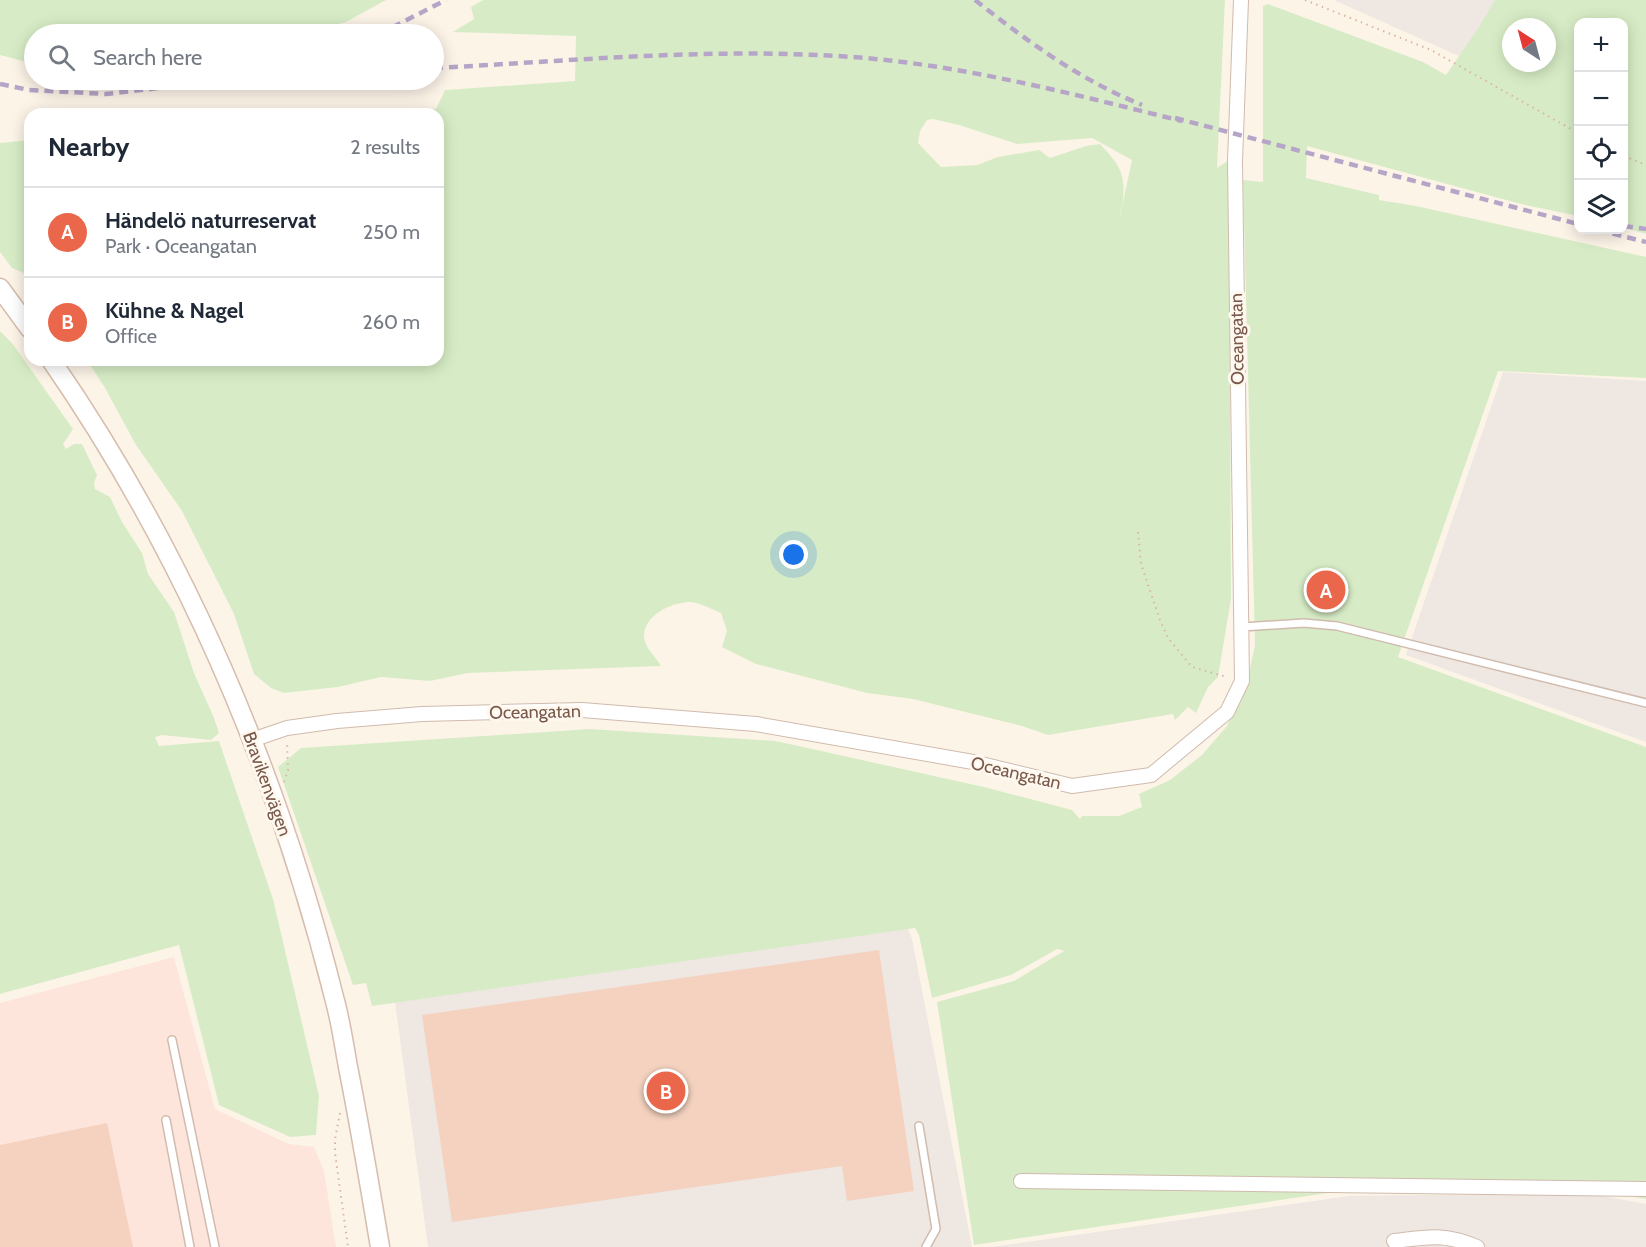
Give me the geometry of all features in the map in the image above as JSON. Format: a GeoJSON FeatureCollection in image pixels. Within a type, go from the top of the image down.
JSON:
{"type":"FeatureCollection","features":[{"type":"Feature","properties":{"kind":"street","name":"Oceangatan"},"geometry":{"type":"LineString","coordinates":[[252,740],[287,728],[422,714],[582,710],[756,724],[973,762],[1072,786],[1151,775],[1227,712],[1242,681],[1234,161],[1241,0]]}},
{"type":"Feature","properties":{"kind":"street"},"geometry":{"type":"LineString","coordinates":[[0,288],[24,321]]}},
{"type":"Feature","properties":{"kind":"street","name":"Bravikenvägen"},"geometry":{"type":"LineString","coordinates":[[55,366],[109,449],[159,534],[213,644],[252,740],[296,865],[336,1003],[380,1247]]}},
{"type":"Feature","properties":{"kind":"street"},"geometry":{"type":"LineString","coordinates":[[1021,1181],[1646,1189]]}},
{"type":"Feature","properties":{"kind":"street"},"geometry":{"type":"LineString","coordinates":[[1394,1241],[1436,1236],[1458,1239],[1477,1247]]}},
{"type":"Feature","properties":{"kind":"lane"},"geometry":{"type":"LineString","coordinates":[[1242,627],[1304,624],[1337,626],[1646,703]]}},
{"type":"Feature","properties":{"kind":"lane"},"geometry":{"type":"LineString","coordinates":[[172,1040],[215,1247]]}},
{"type":"Feature","properties":{"kind":"lane"},"geometry":{"type":"LineString","coordinates":[[166,1120],[190,1247]]}},
{"type":"Feature","properties":{"kind":"lane"},"geometry":{"type":"LineString","coordinates":[[919,1126],[936,1229],[926,1247]]}},
{"type":"Feature","properties":{"kind":"path"},"geometry":{"type":"LineString","coordinates":[[1305,0],[1431,50],[1574,131]]}},
{"type":"Feature","properties":{"kind":"path"},"geometry":{"type":"LineString","coordinates":[[1628,158],[1646,165]]}},
{"type":"Feature","properties":{"kind":"path"},"geometry":{"type":"LineString","coordinates":[[1138,532],[1141,564],[1168,638],[1192,667],[1206,673],[1242,681]]}},
{"type":"Feature","properties":{"kind":"path"},"geometry":{"type":"LineString","coordinates":[[341,1109],[335,1139],[335,1153],[348,1247]]}},
{"type":"Feature","properties":{"kind":"shaded area"},"geometry":{"type":"Polygon","coordinates":[[[1334,0],[1514,0],[1468,60],[1334,0]]]}},
{"type":"Feature","properties":{"kind":"shaded area"},"geometry":{"type":"Polygon","coordinates":[[[1503,372],[1646,381],[1646,742],[1406,655],[1503,372]]]}},
{"type":"Feature","properties":{"kind":"shaded area"},"geometry":{"type":"Polygon","coordinates":[[[899,908],[912,939],[972,1247],[428,1247],[393,987],[899,908]]]}},
{"type":"Feature","properties":{"kind":"shaded area"},"geometry":{"type":"Polygon","coordinates":[[[174,957],[215,1109],[289,1144],[314,1147],[324,1171],[336,1247],[0,1247],[0,1003],[174,957]]]}},
{"type":"Feature","properties":{"kind":"shaded area"},"geometry":{"type":"Polygon","coordinates":[[[1587,1193],[1646,1204],[1646,1247],[991,1247],[1349,1196],[1587,1193]]]}},
{"type":"Feature","properties":{"kind":"green space"},"geometry":{"type":"Polygon","coordinates":[[[0,0],[386,0],[339,24],[24,24],[24,61],[0,55],[0,0]]]}},
{"type":"Feature","properties":{"kind":"green space"},"geometry":{"type":"Polygon","coordinates":[[[483,0],[1225,0],[1217,168],[1229,160],[1231,599],[1218,677],[1208,687],[1196,713],[1188,707],[1175,720],[1173,714],[1048,735],[1022,726],[913,699],[867,693],[756,664],[722,647],[727,631],[721,613],[693,602],[666,608],[648,622],[644,637],[646,645],[661,666],[468,673],[430,681],[381,677],[338,687],[284,693],[271,688],[254,674],[234,614],[182,511],[136,445],[91,366],[444,366],[444,108],[436,108],[445,90],[575,81],[576,36],[453,32],[474,19],[471,7],[483,0]],[[933,119],[927,120],[920,131],[918,143],[941,167],[977,165],[998,157],[1039,150],[1050,158],[1086,146],[1100,144],[1116,162],[1122,174],[1124,189],[1120,216],[1132,160],[1092,138],[1017,144],[933,119]]]}},
{"type":"Feature","properties":{"kind":"green space"},"geometry":{"type":"Polygon","coordinates":[[[1495,0],[1646,0],[1646,234],[1628,229],[1628,18],[1574,18],[1574,215],[1521,204],[1307,146],[1306,178],[1379,195],[1379,200],[1416,206],[1646,257],[1646,378],[1498,371],[1398,657],[1646,747],[1646,1199],[1585,1189],[1348,1190],[974,1245],[937,1002],[1014,981],[1064,951],[1057,949],[1011,975],[932,998],[919,935],[915,928],[372,1006],[366,983],[353,985],[278,767],[301,748],[590,729],[776,741],[984,787],[1072,810],[1080,819],[1082,816],[1119,816],[1142,807],[1139,794],[1170,780],[1202,755],[1227,726],[1247,683],[1255,645],[1243,180],[1263,182],[1263,6],[1268,4],[1423,62],[1446,75],[1495,0]]]}},
{"type":"Feature","properties":{"kind":"green space"},"geometry":{"type":"Polygon","coordinates":[[[24,141],[24,273],[12,268],[0,252],[0,143],[24,141]]]}},
{"type":"Feature","properties":{"kind":"green space"},"geometry":{"type":"Polygon","coordinates":[[[0,331],[12,343],[24,360],[24,366],[28,366],[73,429],[63,444],[66,449],[74,444],[82,444],[97,475],[94,483],[95,489],[110,497],[122,522],[142,553],[148,574],[174,612],[194,673],[219,733],[211,740],[162,735],[155,737],[159,746],[219,741],[273,899],[319,1096],[316,1135],[290,1137],[219,1105],[179,945],[0,994],[0,331]]]}},
{"type":"Feature","properties":{"kind":"building"},"geometry":{"type":"Polygon","coordinates":[[[879,950],[914,1191],[847,1201],[842,1166],[452,1222],[422,1015],[879,950]]]}},
{"type":"Feature","properties":{"kind":"building"},"geometry":{"type":"Polygon","coordinates":[[[107,1123],[133,1247],[0,1247],[0,1145],[107,1123]]]}},
{"type":"Feature","properties":{"kind":"railway"},"geometry":{"type":"LineString","coordinates":[[399,24],[446,0]]}},
{"type":"Feature","properties":{"kind":"railway"},"geometry":{"type":"LineString","coordinates":[[975,0],[1076,72],[1142,105]]}},
{"type":"Feature","properties":{"kind":"railway"},"geometry":{"type":"LineString","coordinates":[[444,67],[695,54],[800,54],[852,57],[977,74],[1182,121]]}},
{"type":"Feature","properties":{"kind":"railway"},"geometry":{"type":"LineString","coordinates":[[0,84],[24,89]]}},
{"type":"Feature","properties":{"kind":"railway"},"geometry":{"type":"LineString","coordinates":[[29,90],[106,94],[141,90]]}},
{"type":"Feature","properties":{"kind":"railway"},"geometry":{"type":"LineString","coordinates":[[1175,118],[1574,223]]}},
{"type":"Feature","properties":{"kind":"railway"},"geometry":{"type":"LineString","coordinates":[[1628,227],[1646,229]]}},
{"type":"Feature","properties":{"kind":"railway"},"geometry":{"type":"LineString","coordinates":[[1614,234],[1646,242]]}},
{"type":"Feature","properties":{"kind":"place","name":"Händelö naturreservat"},"geometry":{"type":"Point","coordinates":[1326,590]}},
{"type":"Feature","properties":{"kind":"place","name":"Kühne & Nagel"},"geometry":{"type":"Point","coordinates":[666,1091]}}]}
